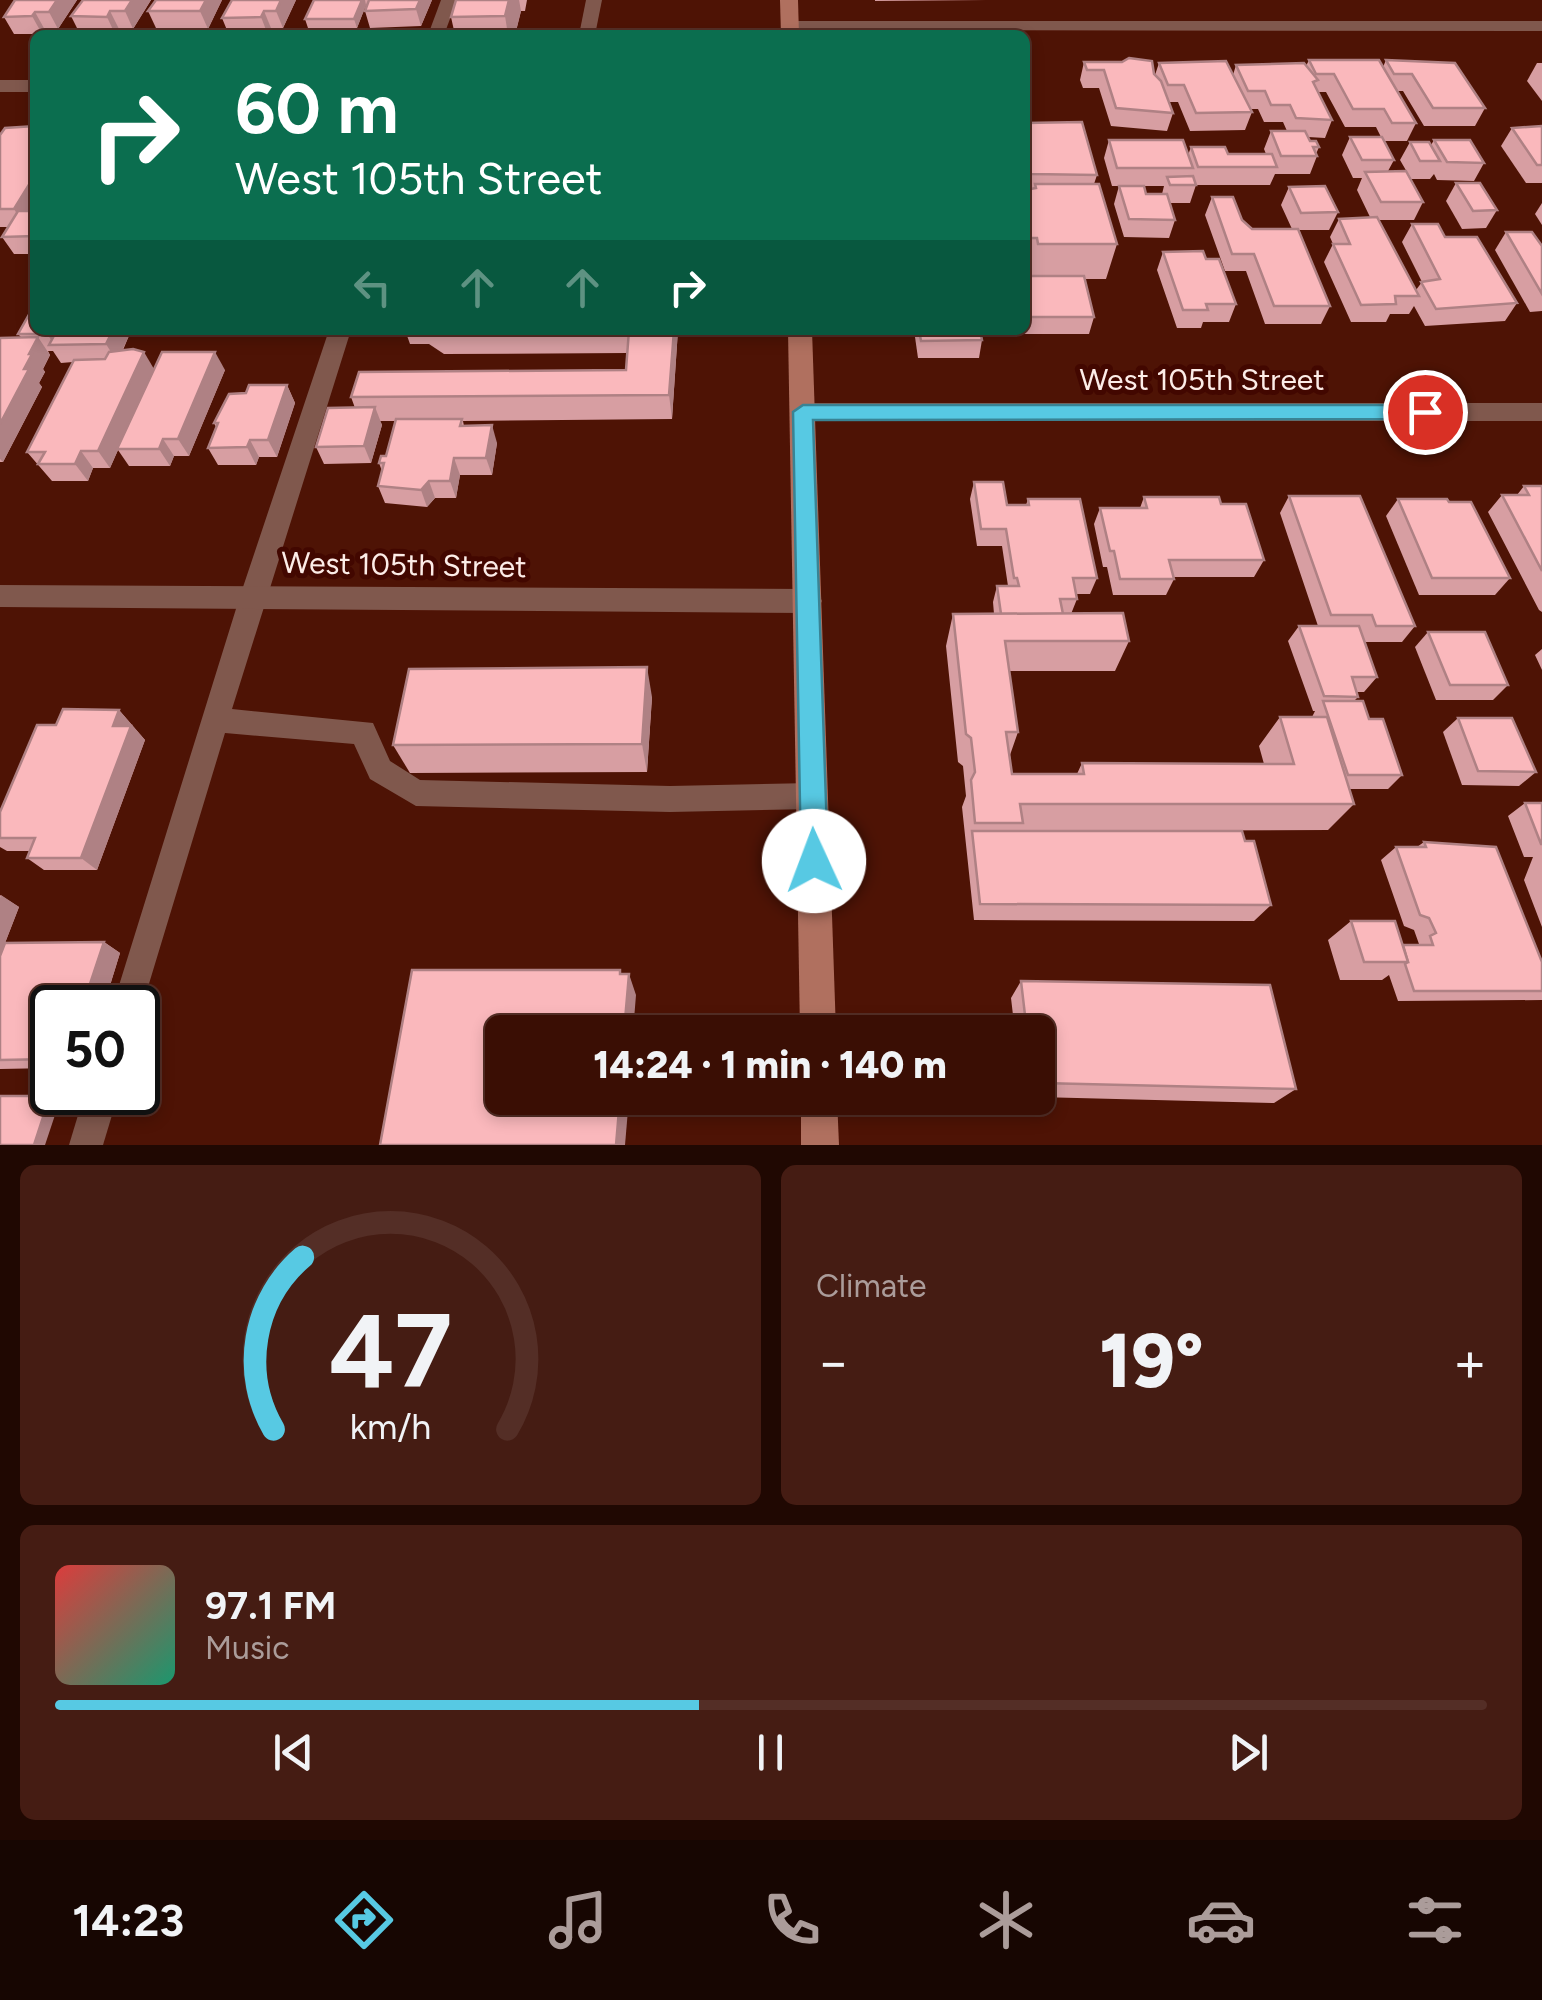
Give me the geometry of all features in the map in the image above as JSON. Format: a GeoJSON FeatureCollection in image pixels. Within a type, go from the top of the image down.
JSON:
{"type":"FeatureCollection","features":[{"type":"Feature","properties":{"kind":"main road"},"geometry":{"type":"LineString","coordinates":[[789,0],[790,30]]}},
{"type":"Feature","properties":{"kind":"main road"},"geometry":{"type":"LineString","coordinates":[[800,335],[818,1015]]}},
{"type":"Feature","properties":{"kind":"main road"},"geometry":{"type":"LineString","coordinates":[[819,1115],[820,1145]]}},
{"type":"Feature","properties":{"kind":"street"},"geometry":{"type":"LineString","coordinates":[[940,30],[1542,26]]}},
{"type":"Feature","properties":{"kind":"street"},"geometry":{"type":"LineString","coordinates":[[0,86],[30,86]]}},
{"type":"Feature","properties":{"kind":"street","name":"West 105th Street"},"geometry":{"type":"LineString","coordinates":[[803,412],[1542,412]]}},
{"type":"Feature","properties":{"kind":"street","name":"West 105th Street"},"geometry":{"type":"LineString","coordinates":[[0,596],[808,601]]}},
{"type":"Feature","properties":{"kind":"lane"},"geometry":{"type":"LineString","coordinates":[[438,30],[448,0]]}},
{"type":"Feature","properties":{"kind":"lane"},"geometry":{"type":"LineString","coordinates":[[587,30],[594,0]]}},
{"type":"Feature","properties":{"kind":"lane"},"geometry":{"type":"LineString","coordinates":[[135,985],[253,596],[338,335]]}},
{"type":"Feature","properties":{"kind":"lane"},"geometry":{"type":"LineString","coordinates":[[216,720],[364,732],[380,770],[416,793],[670,799],[812,796]]}},
{"type":"Feature","properties":{"kind":"lane"},"geometry":{"type":"LineString","coordinates":[[86,1145],[95,1115]]}},
{"type":"Feature","properties":{"kind":"building"},"geometry":{"type":"Polygon","coordinates":[[[15,0],[57,0],[49,12],[4,17],[15,0]]]}},
{"type":"Feature","properties":{"kind":"building"},"geometry":{"type":"Polygon","coordinates":[[[83,0],[132,0],[125,11],[110,11],[107,17],[71,16],[83,0]]]}},
{"type":"Feature","properties":{"kind":"building"},"geometry":{"type":"Polygon","coordinates":[[[156,0],[206,0],[200,11],[148,11],[156,0]]]}},
{"type":"Feature","properties":{"kind":"building"},"geometry":{"type":"Polygon","coordinates":[[[232,0],[281,0],[276,11],[264,11],[261,17],[222,18],[232,0]]]}},
{"type":"Feature","properties":{"kind":"building"},"geometry":{"type":"Polygon","coordinates":[[[314,0],[362,0],[354,19],[305,19],[314,0]]]}},
{"type":"Feature","properties":{"kind":"building"},"geometry":{"type":"Polygon","coordinates":[[[369,0],[420,0],[416,9],[365,11],[369,0]]]}},
{"type":"Feature","properties":{"kind":"building"},"geometry":{"type":"Polygon","coordinates":[[[456,0],[509,0],[505,16],[451,17],[456,0]]]}},
{"type":"Feature","properties":{"kind":"building"},"geometry":{"type":"Polygon","coordinates":[[[1129,58],[1152,61],[1154,74],[1161,81],[1173,113],[1116,108],[1104,70],[1087,70],[1084,62],[1122,62],[1129,58]]]}},
{"type":"Feature","properties":{"kind":"building"},"geometry":{"type":"Polygon","coordinates":[[[1309,60],[1379,60],[1416,123],[1392,123],[1384,109],[1353,109],[1334,74],[1316,74],[1309,60]]]}},
{"type":"Feature","properties":{"kind":"building"},"geometry":{"type":"Polygon","coordinates":[[[1386,60],[1455,63],[1485,108],[1433,108],[1412,74],[1394,74],[1386,60]]]}},
{"type":"Feature","properties":{"kind":"building"},"geometry":{"type":"Polygon","coordinates":[[[1226,61],[1252,112],[1196,113],[1184,85],[1168,85],[1159,63],[1226,61]]]}},
{"type":"Feature","properties":{"kind":"building"},"geometry":{"type":"Polygon","coordinates":[[[1304,63],[1318,80],[1313,82],[1332,120],[1296,118],[1290,105],[1271,105],[1265,91],[1248,91],[1236,65],[1304,63]]]}},
{"type":"Feature","properties":{"kind":"building"},"geometry":{"type":"Polygon","coordinates":[[[1082,122],[1097,175],[1030,174],[1030,123],[1082,122]]]}},
{"type":"Feature","properties":{"kind":"building"},"geometry":{"type":"Polygon","coordinates":[[[30,126],[30,183],[14,209],[0,209],[0,135],[5,128],[30,126]]]}},
{"type":"Feature","properties":{"kind":"building"},"geometry":{"type":"Polygon","coordinates":[[[1542,126],[1542,165],[1537,165],[1512,128],[1542,126]]]}},
{"type":"Feature","properties":{"kind":"building"},"geometry":{"type":"Polygon","coordinates":[[[1271,131],[1305,131],[1319,147],[1313,147],[1317,156],[1281,156],[1271,131]]]}},
{"type":"Feature","properties":{"kind":"building"},"geometry":{"type":"Polygon","coordinates":[[[1350,137],[1382,137],[1394,160],[1362,160],[1350,137]]]}},
{"type":"Feature","properties":{"kind":"building"},"geometry":{"type":"Polygon","coordinates":[[[1109,140],[1183,140],[1193,168],[1117,168],[1109,140]]]}},
{"type":"Feature","properties":{"kind":"building"},"geometry":{"type":"Polygon","coordinates":[[[1434,140],[1470,140],[1484,163],[1447,162],[1434,140]]]}},
{"type":"Feature","properties":{"kind":"building"},"geometry":{"type":"Polygon","coordinates":[[[1410,142],[1429,142],[1440,161],[1420,161],[1410,142]]]}},
{"type":"Feature","properties":{"kind":"building"},"geometry":{"type":"Polygon","coordinates":[[[1191,147],[1225,147],[1228,154],[1272,154],[1277,167],[1198,167],[1191,147]]]}},
{"type":"Feature","properties":{"kind":"building"},"geometry":{"type":"Polygon","coordinates":[[[1406,171],[1423,202],[1381,202],[1365,172],[1406,171]]]}},
{"type":"Feature","properties":{"kind":"building"},"geometry":{"type":"Polygon","coordinates":[[[1193,176],[1196,185],[1170,185],[1167,177],[1193,176]]]}},
{"type":"Feature","properties":{"kind":"building"},"geometry":{"type":"Polygon","coordinates":[[[1456,183],[1480,183],[1497,210],[1473,211],[1456,183]]]}},
{"type":"Feature","properties":{"kind":"building"},"geometry":{"type":"Polygon","coordinates":[[[1035,184],[1099,184],[1117,244],[1038,244],[1037,238],[1030,238],[1030,189],[1036,188],[1035,184]]]}},
{"type":"Feature","properties":{"kind":"building"},"geometry":{"type":"Polygon","coordinates":[[[1119,186],[1144,186],[1146,194],[1167,194],[1175,220],[1129,219],[1119,186]]]}},
{"type":"Feature","properties":{"kind":"building"},"geometry":{"type":"Polygon","coordinates":[[[1325,186],[1338,212],[1301,213],[1289,187],[1325,186]]]}},
{"type":"Feature","properties":{"kind":"building"},"geometry":{"type":"Polygon","coordinates":[[[1212,197],[1233,197],[1242,220],[1252,229],[1298,229],[1330,306],[1274,306],[1254,254],[1232,254],[1212,197]]]}},
{"type":"Feature","properties":{"kind":"building"},"geometry":{"type":"Polygon","coordinates":[[[18,211],[30,211],[30,236],[2,237],[18,211]]]}},
{"type":"Feature","properties":{"kind":"building"},"geometry":{"type":"Polygon","coordinates":[[[1377,217],[1419,296],[1395,296],[1396,304],[1361,305],[1333,244],[1350,244],[1339,219],[1377,217]]]}},
{"type":"Feature","properties":{"kind":"building"},"geometry":{"type":"Polygon","coordinates":[[[1412,224],[1438,224],[1445,237],[1477,237],[1517,303],[1436,309],[1421,282],[1440,279],[1412,224]]]}},
{"type":"Feature","properties":{"kind":"building"},"geometry":{"type":"Polygon","coordinates":[[[1506,232],[1532,232],[1542,246],[1542,294],[1506,232]]]}},
{"type":"Feature","properties":{"kind":"building"},"geometry":{"type":"Polygon","coordinates":[[[1203,251],[1206,259],[1219,259],[1236,304],[1206,304],[1208,310],[1183,310],[1163,252],[1203,251]]]}},
{"type":"Feature","properties":{"kind":"building"},"geometry":{"type":"Polygon","coordinates":[[[1030,276],[1084,276],[1094,317],[1030,317],[1030,276]]]}},
{"type":"Feature","properties":{"kind":"building"},"geometry":{"type":"Polygon","coordinates":[[[30,313],[30,334],[18,334],[30,313]]]}},
{"type":"Feature","properties":{"kind":"building"},"geometry":{"type":"Polygon","coordinates":[[[54,335],[110,335],[106,344],[49,345],[54,335]]]}},
{"type":"Feature","properties":{"kind":"building"},"geometry":{"type":"Polygon","coordinates":[[[629,335],[674,335],[669,395],[351,397],[359,372],[626,370],[629,335]]]}},
{"type":"Feature","properties":{"kind":"building"},"geometry":{"type":"Polygon","coordinates":[[[920,335],[981,335],[982,340],[921,341],[920,335]]]}},
{"type":"Feature","properties":{"kind":"building"},"geometry":{"type":"Polygon","coordinates":[[[38,337],[24,369],[29,369],[0,424],[0,338],[38,337]]]}},
{"type":"Feature","properties":{"kind":"building"},"geometry":{"type":"Polygon","coordinates":[[[109,352],[144,352],[98,451],[81,451],[75,464],[38,464],[45,452],[27,452],[74,360],[105,359],[109,352]]]}},
{"type":"Feature","properties":{"kind":"building"},"geometry":{"type":"Polygon","coordinates":[[[162,352],[215,352],[178,439],[163,439],[159,449],[117,449],[162,352]]]}},
{"type":"Feature","properties":{"kind":"building"},"geometry":{"type":"Polygon","coordinates":[[[249,385],[287,385],[268,440],[250,440],[247,447],[208,448],[218,423],[214,423],[229,394],[246,393],[249,385]]]}},
{"type":"Feature","properties":{"kind":"building"},"geometry":{"type":"Polygon","coordinates":[[[375,407],[364,446],[316,447],[328,408],[375,407]]]}},
{"type":"Feature","properties":{"kind":"building"},"geometry":{"type":"Polygon","coordinates":[[[396,419],[462,419],[460,426],[492,425],[486,458],[454,458],[450,481],[429,481],[421,490],[378,486],[384,463],[379,463],[381,456],[386,456],[396,419]]]}},
{"type":"Feature","properties":{"kind":"building"},"geometry":{"type":"Polygon","coordinates":[[[974,482],[1003,482],[1007,505],[1029,505],[1028,499],[1080,499],[1097,578],[1073,578],[1077,599],[1060,599],[1063,614],[1001,614],[997,586],[1019,586],[1014,578],[1006,529],[981,529],[974,482]]]}},
{"type":"Feature","properties":{"kind":"building"},"geometry":{"type":"Polygon","coordinates":[[[1524,486],[1542,486],[1542,571],[1502,495],[1529,495],[1524,486]]]}},
{"type":"Feature","properties":{"kind":"building"},"geometry":{"type":"Polygon","coordinates":[[[1289,496],[1360,496],[1415,626],[1376,626],[1372,615],[1331,615],[1289,496]]]}},
{"type":"Feature","properties":{"kind":"building"},"geometry":{"type":"Polygon","coordinates":[[[1144,497],[1219,497],[1221,504],[1246,504],[1264,560],[1169,560],[1174,579],[1120,579],[1100,508],[1147,508],[1144,497]]]}},
{"type":"Feature","properties":{"kind":"building"},"geometry":{"type":"Polygon","coordinates":[[[1398,499],[1471,502],[1510,578],[1432,578],[1398,499]]]}},
{"type":"Feature","properties":{"kind":"building"},"geometry":{"type":"Polygon","coordinates":[[[1123,613],[1129,641],[1005,641],[1018,732],[1006,732],[1012,774],[1084,774],[1082,763],[1294,764],[1280,717],[1327,717],[1354,804],[1020,804],[1023,823],[975,823],[971,780],[975,772],[971,738],[966,734],[953,614],[1123,613]]]}},
{"type":"Feature","properties":{"kind":"building"},"geometry":{"type":"Polygon","coordinates":[[[1299,626],[1359,626],[1377,677],[1352,677],[1358,697],[1324,696],[1299,626]]]}},
{"type":"Feature","properties":{"kind":"building"},"geometry":{"type":"Polygon","coordinates":[[[1428,632],[1485,632],[1508,685],[1450,685],[1428,632]]]}},
{"type":"Feature","properties":{"kind":"building"},"geometry":{"type":"Polygon","coordinates":[[[647,667],[642,744],[393,745],[409,669],[647,667]]]}},
{"type":"Feature","properties":{"kind":"building"},"geometry":{"type":"Polygon","coordinates":[[[1323,701],[1363,701],[1369,719],[1383,719],[1402,775],[1348,775],[1323,701]]]}},
{"type":"Feature","properties":{"kind":"building"},"geometry":{"type":"Polygon","coordinates":[[[63,709],[119,710],[113,726],[131,726],[81,858],[27,858],[35,838],[0,838],[0,812],[37,725],[56,725],[63,709]]]}},
{"type":"Feature","properties":{"kind":"building"},"geometry":{"type":"Polygon","coordinates":[[[1458,718],[1512,718],[1536,772],[1478,771],[1458,718]]]}},
{"type":"Feature","properties":{"kind":"building"},"geometry":{"type":"Polygon","coordinates":[[[1525,803],[1542,803],[1542,844],[1541,844],[1525,803]]]}},
{"type":"Feature","properties":{"kind":"building"},"geometry":{"type":"Polygon","coordinates":[[[972,831],[1242,831],[1245,841],[1254,841],[1271,905],[980,904],[972,831]]]}},
{"type":"Feature","properties":{"kind":"building"},"geometry":{"type":"Polygon","coordinates":[[[1424,842],[1496,847],[1542,962],[1542,991],[1414,991],[1403,945],[1433,945],[1430,936],[1436,933],[1429,918],[1420,915],[1396,847],[1426,847],[1424,842]]]}},
{"type":"Feature","properties":{"kind":"building"},"geometry":{"type":"Polygon","coordinates":[[[1351,921],[1395,921],[1408,962],[1364,962],[1351,921]]]}},
{"type":"Feature","properties":{"kind":"building"},"geometry":{"type":"Polygon","coordinates":[[[104,942],[90,985],[30,985],[30,1059],[0,1060],[0,956],[5,943],[104,942]]]}},
{"type":"Feature","properties":{"kind":"building"},"geometry":{"type":"Polygon","coordinates":[[[412,970],[620,970],[620,974],[629,974],[625,1015],[485,1015],[485,1115],[619,1115],[616,1145],[380,1145],[412,970]]]}},
{"type":"Feature","properties":{"kind":"building"},"geometry":{"type":"Polygon","coordinates":[[[1021,981],[1270,985],[1296,1089],[1055,1083],[1055,1015],[1025,1015],[1021,981]]]}},
{"type":"Feature","properties":{"kind":"building"},"geometry":{"type":"Polygon","coordinates":[[[0,1096],[30,1096],[30,1115],[44,1115],[34,1145],[0,1145],[0,1096]]]}},
{"type":"Feature","properties":{"kind":"route"},"geometry":{"type":"LineString","coordinates":[[814,861],[803,412],[1425,412]]}}]}
